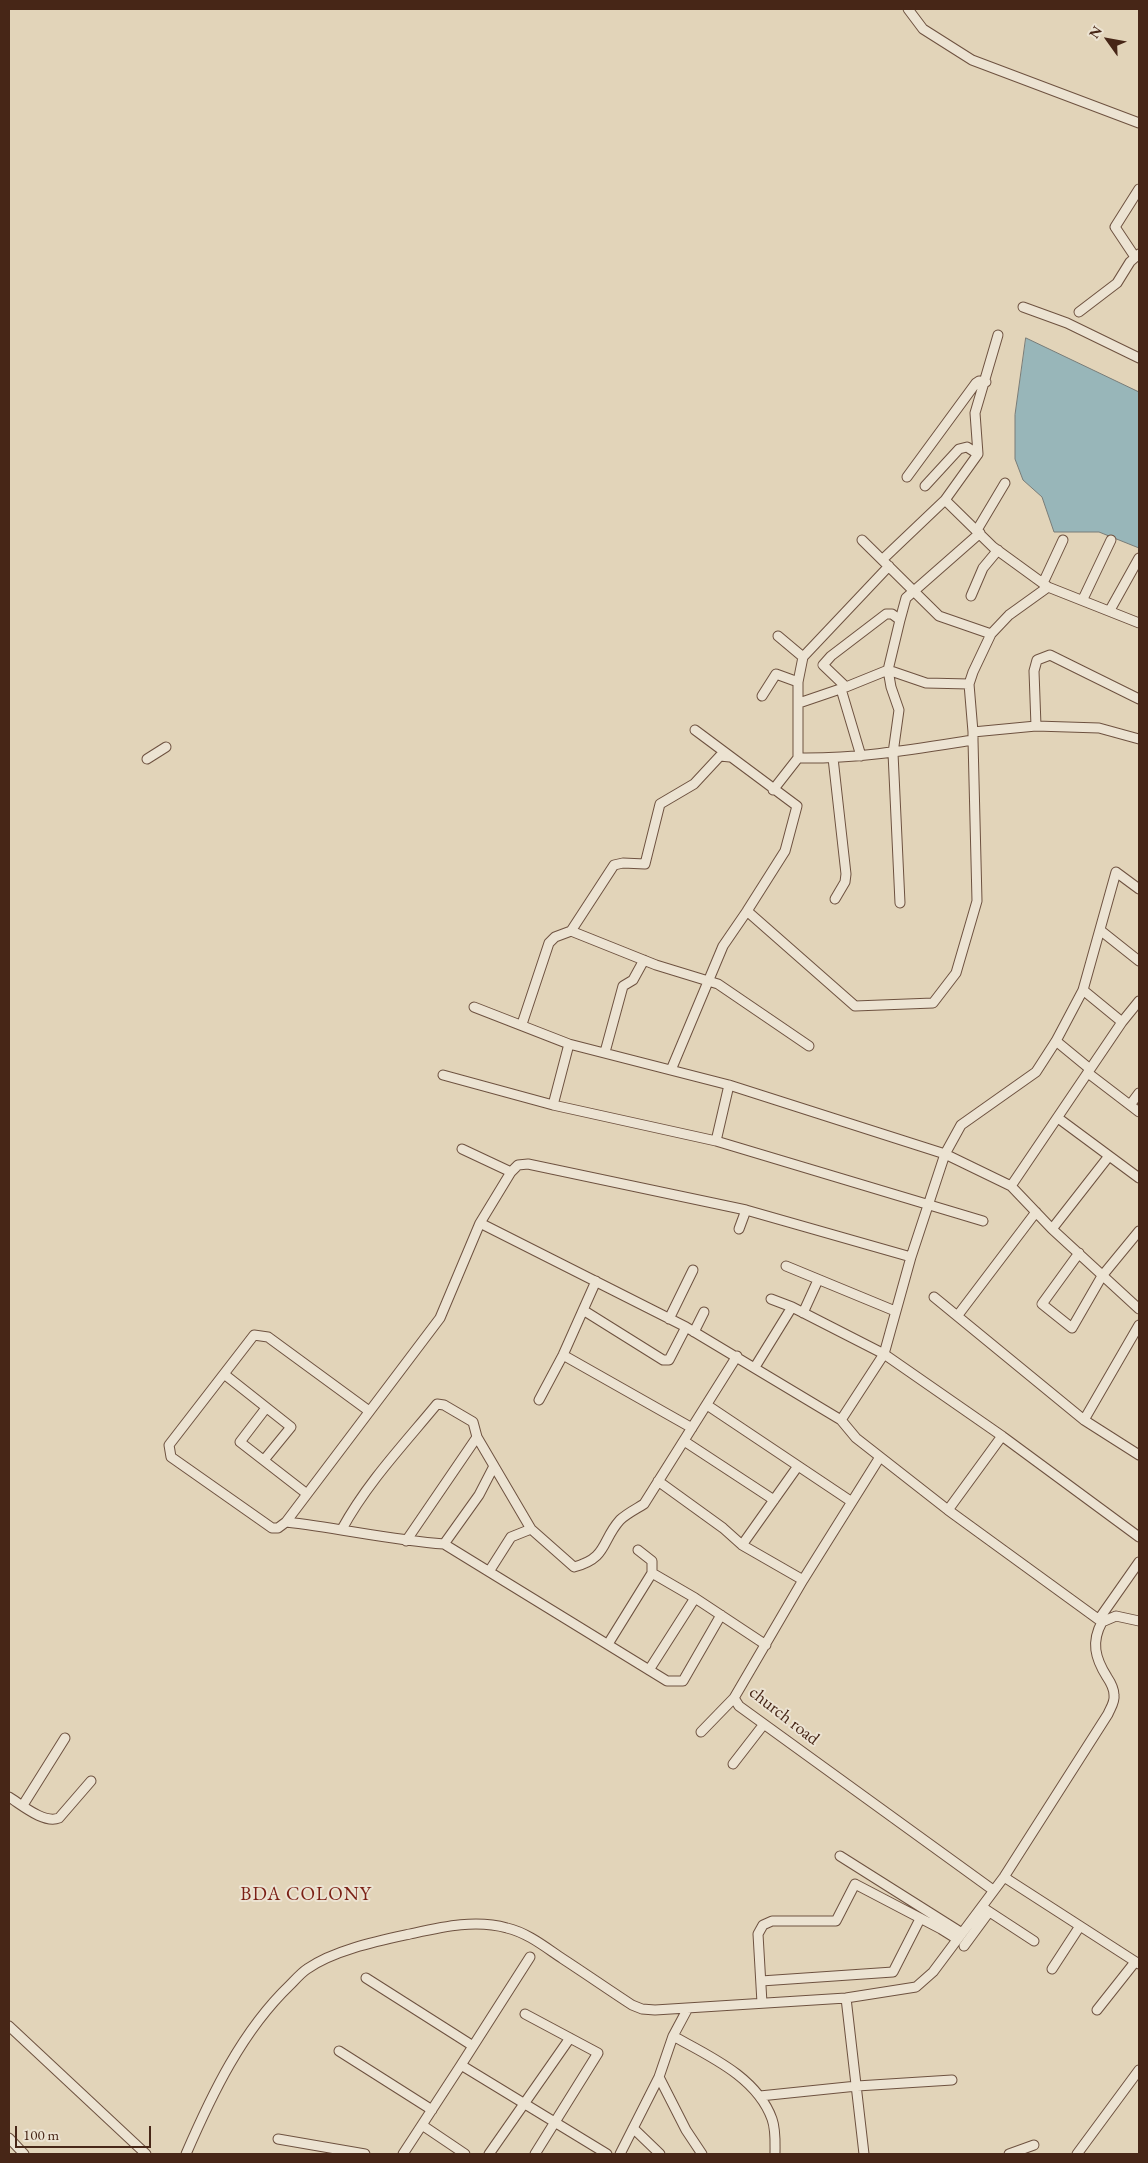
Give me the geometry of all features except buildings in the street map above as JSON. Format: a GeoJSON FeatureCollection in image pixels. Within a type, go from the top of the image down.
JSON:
{"type":"FeatureCollection","features":[{"type":"Feature","properties":{"kind":"street"},"geometry":{"type":"LineString","coordinates":[[908,9],[923,29],[972,60],[1139,123]]}},
{"type":"Feature","properties":{"kind":"street"},"geometry":{"type":"LineString","coordinates":[[1079,312],[1117,283],[1130,262],[1137,256],[1115,227],[1139,189]]}},
{"type":"Feature","properties":{"kind":"street"},"geometry":{"type":"LineString","coordinates":[[1023,307],[1067,323],[1139,358]]}},
{"type":"Feature","properties":{"kind":"street"},"geometry":{"type":"LineString","coordinates":[[773,790],[798,758],[798,682],[803,657],[886,562],[945,500],[978,454],[975,413],[986,382],[998,335]]}},
{"type":"Feature","properties":{"kind":"street"},"geometry":{"type":"LineString","coordinates":[[907,477],[973,387],[979,381],[986,382]]}},
{"type":"Feature","properties":{"kind":"street"},"geometry":{"type":"LineString","coordinates":[[925,486],[962,447],[967,447],[978,454]]}},
{"type":"Feature","properties":{"kind":"street"},"geometry":{"type":"LineString","coordinates":[[900,903],[892,753],[899,710],[888,670],[900,620],[906,598],[979,531],[1005,483]]}},
{"type":"Feature","properties":{"kind":"street"},"geometry":{"type":"LineString","coordinates":[[945,500],[998,550],[1046,585],[1139,623]]}},
{"type":"Feature","properties":{"kind":"street"},"geometry":{"type":"LineString","coordinates":[[862,540],[939,616],[991,634]]}},
{"type":"Feature","properties":{"kind":"street"},"geometry":{"type":"LineString","coordinates":[[748,911],[856,1006],[933,1003],[956,973],[977,900],[973,736],[969,684],[991,634],[1046,585],[1064,540]]}},
{"type":"Feature","properties":{"kind":"street"},"geometry":{"type":"LineString","coordinates":[[1083,599],[1111,540]]}},
{"type":"Feature","properties":{"kind":"street"},"geometry":{"type":"LineString","coordinates":[[971,596],[983,568],[998,550]]}},
{"type":"Feature","properties":{"kind":"street"},"geometry":{"type":"LineString","coordinates":[[1110,610],[1138,563]]}},
{"type":"Feature","properties":{"kind":"street"},"geometry":{"type":"LineString","coordinates":[[861,756],[844,688],[823,664],[830,656],[886,614],[892,614],[900,620]]}},
{"type":"Feature","properties":{"kind":"street"},"geometry":{"type":"LineString","coordinates":[[778,636],[803,657]]}},
{"type":"Feature","properties":{"kind":"street"},"geometry":{"type":"LineString","coordinates":[[1036,726],[1034,671],[1037,660],[1050,655],[1139,699]]}},
{"type":"Feature","properties":{"kind":"street"},"geometry":{"type":"LineString","coordinates":[[799,703],[844,688],[888,670],[926,683],[969,684]]}},
{"type":"Feature","properties":{"kind":"street"},"geometry":{"type":"LineString","coordinates":[[762,696],[776,674],[798,682]]}},
{"type":"Feature","properties":{"kind":"street"},"geometry":{"type":"LineString","coordinates":[[798,758],[833,758],[892,753],[973,736],[1036,726],[1098,728],[1139,739]]}},
{"type":"Feature","properties":{"kind":"street"},"geometry":{"type":"LineString","coordinates":[[671,1070],[723,946],[748,911],[785,852],[797,806],[773,790],[695,730]]}},
{"type":"Feature","properties":{"kind":"street"},"geometry":{"type":"LineString","coordinates":[[147,759],[166,747]]}},
{"type":"Feature","properties":{"kind":"street"},"geometry":{"type":"LineString","coordinates":[[522,1024],[549,943],[555,937],[571,931],[614,865],[623,862],[645,864],[660,804],[694,784],[720,756],[730,757]]}},
{"type":"Feature","properties":{"kind":"street"},"geometry":{"type":"LineString","coordinates":[[833,758],[846,874],[845,882],[835,899]]}},
{"type":"Feature","properties":{"kind":"street"},"geometry":{"type":"LineString","coordinates":[[841,1420],[884,1354],[911,1257],[945,1154],[961,1125],[1036,1072],[1056,1041],[1083,990],[1116,872],[1139,889]]}},
{"type":"Feature","properties":{"kind":"street"},"geometry":{"type":"LineString","coordinates":[[1100,930],[1139,961]]}},
{"type":"Feature","properties":{"kind":"street"},"geometry":{"type":"LineString","coordinates":[[571,931],[644,960],[718,984],[809,1046]]}},
{"type":"Feature","properties":{"kind":"street"},"geometry":{"type":"LineString","coordinates":[[605,1052],[623,986],[633,980],[644,960]]}},
{"type":"Feature","properties":{"kind":"street"},"geometry":{"type":"LineString","coordinates":[[1083,990],[1122,1022]]}},
{"type":"Feature","properties":{"kind":"street"},"geometry":{"type":"LineString","coordinates":[[1011,1186],[1122,1022],[1139,1001]]}},
{"type":"Feature","properties":{"kind":"street"},"geometry":{"type":"LineString","coordinates":[[474,1007],[522,1024],[569,1044],[729,1085],[945,1154],[1011,1186],[1052,1229],[1139,1309]]}},
{"type":"Feature","properties":{"kind":"street"},"geometry":{"type":"LineString","coordinates":[[1056,1041],[1139,1112]]}},
{"type":"Feature","properties":{"kind":"street"},"geometry":{"type":"LineString","coordinates":[[553,1105],[569,1044]]}},
{"type":"Feature","properties":{"kind":"street"},"geometry":{"type":"LineString","coordinates":[[443,1075],[553,1105],[716,1141],[983,1221]]}},
{"type":"Feature","properties":{"kind":"street"},"geometry":{"type":"LineString","coordinates":[[716,1141],[729,1085]]}},
{"type":"Feature","properties":{"kind":"street"},"geometry":{"type":"LineString","coordinates":[[1130,1105],[1139,1093]]}},
{"type":"Feature","properties":{"kind":"street"},"geometry":{"type":"LineString","coordinates":[[1058,1118],[1139,1178]]}},
{"type":"Feature","properties":{"kind":"street"},"geometry":{"type":"LineString","coordinates":[[462,1149],[511,1172]]}},
{"type":"Feature","properties":{"kind":"street"},"geometry":{"type":"LineString","coordinates":[[1052,1229],[1109,1156]]}},
{"type":"Feature","properties":{"kind":"street"},"geometry":{"type":"LineString","coordinates":[[369,1411],[268,1337],[254,1335],[168,1445],[171,1457],[272,1528],[278,1528],[286,1522],[440,1318],[480,1223],[511,1172],[518,1165],[528,1164],[746,1210],[911,1257]]}},
{"type":"Feature","properties":{"kind":"street"},"geometry":{"type":"LineString","coordinates":[[740,1229],[746,1210]]}},
{"type":"Feature","properties":{"kind":"street"},"geometry":{"type":"LineString","coordinates":[[958,1315],[1036,1212]]}},
{"type":"Feature","properties":{"kind":"street"},"geometry":{"type":"LineString","coordinates":[[480,1223],[670,1319],[737,1356],[841,1420],[856,1438],[948,1510],[1101,1620]]}},
{"type":"Feature","properties":{"kind":"street"},"geometry":{"type":"LineString","coordinates":[[1079,1253],[1042,1304],[1072,1328],[1102,1276],[1139,1231]]}},
{"type":"Feature","properties":{"kind":"street"},"geometry":{"type":"LineString","coordinates":[[786,1266],[895,1311]]}},
{"type":"Feature","properties":{"kind":"street"},"geometry":{"type":"LineString","coordinates":[[670,1319],[693,1270]]}},
{"type":"Feature","properties":{"kind":"street"},"geometry":{"type":"LineString","coordinates":[[803,1313],[818,1280]]}},
{"type":"Feature","properties":{"kind":"street"},"geometry":{"type":"LineString","coordinates":[[538,1400],[563,1355],[596,1282]]}},
{"type":"Feature","properties":{"kind":"street"},"geometry":{"type":"LineString","coordinates":[[934,1297],[1084,1420],[1139,1455]]}},
{"type":"Feature","properties":{"kind":"street"},"geometry":{"type":"LineString","coordinates":[[771,1299],[792,1307],[884,1354],[1002,1436],[1139,1537]]}},
{"type":"Feature","properties":{"kind":"street"},"geometry":{"type":"LineString","coordinates":[[755,1367],[792,1307]]}},
{"type":"Feature","properties":{"kind":"street"},"geometry":{"type":"LineString","coordinates":[[583,1310],[663,1360],[669,1360],[704,1312]]}},
{"type":"Feature","properties":{"kind":"street"},"geometry":{"type":"LineString","coordinates":[[1084,1420],[1139,1325]]}},
{"type":"Feature","properties":{"kind":"street"},"geometry":{"type":"LineString","coordinates":[[563,1355],[692,1428]]}},
{"type":"Feature","properties":{"kind":"street"},"geometry":{"type":"LineString","coordinates":[[342,1529],[355,1504],[437,1404],[444,1404],[473,1422],[477,1437],[531,1529],[574,1567],[586,1564],[597,1557],[620,1520],[644,1504],[737,1356]]}},
{"type":"Feature","properties":{"kind":"street"},"geometry":{"type":"LineString","coordinates":[[224,1374],[291,1427],[264,1460]]}},
{"type":"Feature","properties":{"kind":"street"},"geometry":{"type":"LineString","coordinates":[[707,1405],[852,1502]]}},
{"type":"Feature","properties":{"kind":"street"},"geometry":{"type":"LineString","coordinates":[[266,1408],[240,1442],[307,1494]]}},
{"type":"Feature","properties":{"kind":"street"},"geometry":{"type":"LineString","coordinates":[[948,1510],[1002,1436]]}},
{"type":"Feature","properties":{"kind":"street"},"geometry":{"type":"LineString","coordinates":[[406,1541],[477,1437]]}},
{"type":"Feature","properties":{"kind":"street"},"geometry":{"type":"LineString","coordinates":[[684,1440],[774,1500]]}},
{"type":"Feature","properties":{"kind":"street","name":"church road"},"geometry":{"type":"LineString","coordinates":[[880,1457],[734,1698],[740,1706],[764,1724],[994,1890]]}},
{"type":"Feature","properties":{"kind":"street"},"geometry":{"type":"LineString","coordinates":[[444,1544],[478,1496],[494,1466]]}},
{"type":"Feature","properties":{"kind":"street"},"geometry":{"type":"LineString","coordinates":[[742,1545],[798,1466]]}},
{"type":"Feature","properties":{"kind":"street"},"geometry":{"type":"LineString","coordinates":[[658,1481],[723,1528],[742,1545],[804,1580]]}},
{"type":"Feature","properties":{"kind":"street"},"geometry":{"type":"LineString","coordinates":[[286,1522],[342,1529],[406,1541],[444,1544],[490,1570],[667,1681],[683,1680],[720,1615]]}},
{"type":"Feature","properties":{"kind":"street"},"geometry":{"type":"LineString","coordinates":[[490,1570],[511,1537],[531,1529]]}},
{"type":"Feature","properties":{"kind":"street"},"geometry":{"type":"LineString","coordinates":[[608,1644],[652,1573],[652,1561],[638,1550]]}},
{"type":"Feature","properties":{"kind":"street"},"geometry":{"type":"LineString","coordinates":[[186,2154],[209,2102],[228,2069],[246,2039],[276,1998],[314,1965],[351,1950],[387,1939],[462,1924],[490,1924],[507,1928],[522,1933],[538,1942],[632,2005],[642,2009],[655,2010],[846,1998],[916,1987],[934,1972],[986,1910],[994,1890],[1114,1702],[1112,1684],[1100,1665],[1094,1648],[1095,1637],[1101,1620],[1139,1562]]}},
{"type":"Feature","properties":{"kind":"street"},"geometry":{"type":"LineString","coordinates":[[652,1573],[695,1598],[766,1645]]}},
{"type":"Feature","properties":{"kind":"street"},"geometry":{"type":"LineString","coordinates":[[649,1670],[695,1598]]}},
{"type":"Feature","properties":{"kind":"street"},"geometry":{"type":"LineString","coordinates":[[1101,1620],[1116,1616],[1139,1621]]}},
{"type":"Feature","properties":{"kind":"street"},"geometry":{"type":"LineString","coordinates":[[701,1732],[734,1698]]}},
{"type":"Feature","properties":{"kind":"street"},"geometry":{"type":"LineString","coordinates":[[733,1764],[764,1724]]}},
{"type":"Feature","properties":{"kind":"street"},"geometry":{"type":"LineString","coordinates":[[23,1805],[65,1738]]}},
{"type":"Feature","properties":{"kind":"street"},"geometry":{"type":"LineString","coordinates":[[9,1797],[45,1818],[56,1820],[92,1781]]}},
{"type":"Feature","properties":{"kind":"street"},"geometry":{"type":"LineString","coordinates":[[840,1856],[961,1939]]}},
{"type":"Feature","properties":{"kind":"street"},"geometry":{"type":"LineString","coordinates":[[1004,1877],[1137,1963],[1097,2010]]}},
{"type":"Feature","properties":{"kind":"street"},"geometry":{"type":"LineString","coordinates":[[762,2003],[758,1934],[763,1925],[772,1921],[836,1921],[854,1884],[961,1939]]}},
{"type":"Feature","properties":{"kind":"street"},"geometry":{"type":"LineString","coordinates":[[961,1939],[986,1910]]}},
{"type":"Feature","properties":{"kind":"street"},"geometry":{"type":"LineString","coordinates":[[986,1910],[1034,1941]]}},
{"type":"Feature","properties":{"kind":"street"},"geometry":{"type":"LineString","coordinates":[[761,1982],[893,1972],[920,1919]]}},
{"type":"Feature","properties":{"kind":"street"},"geometry":{"type":"LineString","coordinates":[[1052,1969],[1080,1926]]}},
{"type":"Feature","properties":{"kind":"street"},"geometry":{"type":"LineString","coordinates":[[403,2154],[530,1957]]}},
{"type":"Feature","properties":{"kind":"street"},"geometry":{"type":"LineString","coordinates":[[366,1978],[473,2046]]}},
{"type":"Feature","properties":{"kind":"street"},"geometry":{"type":"LineString","coordinates":[[846,1998],[864,2154]]}},
{"type":"Feature","properties":{"kind":"street"},"geometry":{"type":"LineString","coordinates":[[620,2154],[658,2077],[673,2036],[688,2008]]}},
{"type":"Feature","properties":{"kind":"street"},"geometry":{"type":"LineString","coordinates":[[525,2014],[598,2053],[535,2154]]}},
{"type":"Feature","properties":{"kind":"street"},"geometry":{"type":"LineString","coordinates":[[9,2026],[146,2154]]}},
{"type":"Feature","properties":{"kind":"street"},"geometry":{"type":"LineString","coordinates":[[673,2036],[740,2076],[760,2096],[772,2119],[775,2133],[775,2154]]}},
{"type":"Feature","properties":{"kind":"street"},"geometry":{"type":"LineString","coordinates":[[489,2154],[570,2038]]}},
{"type":"Feature","properties":{"kind":"street"},"geometry":{"type":"LineString","coordinates":[[339,2051],[432,2110]]}},
{"type":"Feature","properties":{"kind":"street"},"geometry":{"type":"LineString","coordinates":[[461,2065],[607,2154]]}},
{"type":"Feature","properties":{"kind":"street"},"geometry":{"type":"LineString","coordinates":[[1077,2154],[1139,2070]]}},
{"type":"Feature","properties":{"kind":"street"},"geometry":{"type":"LineString","coordinates":[[658,2077],[686,2130],[702,2154]]}},
{"type":"Feature","properties":{"kind":"street"},"geometry":{"type":"LineString","coordinates":[[760,2096],[857,2086],[952,2080]]}},
{"type":"Feature","properties":{"kind":"street"},"geometry":{"type":"LineString","coordinates":[[422,2125],[465,2154]]}},
{"type":"Feature","properties":{"kind":"street"},"geometry":{"type":"LineString","coordinates":[[633,2128],[660,2154]]}},
{"type":"Feature","properties":{"kind":"street"},"geometry":{"type":"LineString","coordinates":[[9,2138],[24,2154]]}},
{"type":"Feature","properties":{"kind":"street"},"geometry":{"type":"LineString","coordinates":[[278,2139],[365,2154]]}},
{"type":"Feature","properties":{"kind":"street"},"geometry":{"type":"LineString","coordinates":[[1009,2154],[1034,2145]]}},
{"type":"Feature","properties":{"kind":"water"},"geometry":{"type":"Polygon","coordinates":[[[1026,338],[1139,392],[1139,548],[1099,532],[1054,532],[1042,497],[1023,480],[1015,459],[1015,415],[1026,338]]]}},
{"type":"Feature","properties":{"kind":"district","name":"BDA COLONY"},"geometry":{"type":"Point","coordinates":[306,1895]}}]}
